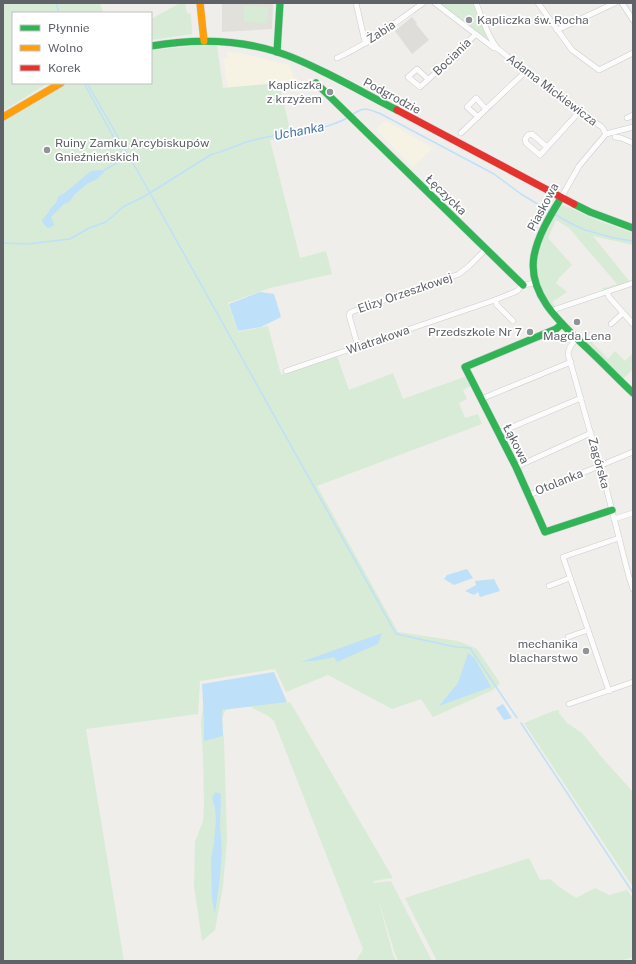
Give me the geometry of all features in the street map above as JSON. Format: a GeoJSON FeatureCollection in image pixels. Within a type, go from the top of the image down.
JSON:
{"type":"FeatureCollection","features":[{"type":"Feature","properties":{"kind":"main road"},"geometry":{"type":"LineString","coordinates":[[200,3],[204,41]]}},
{"type":"Feature","properties":{"kind":"main road"},"geometry":{"type":"LineString","coordinates":[[277,52],[280,3]]}},
{"type":"Feature","properties":{"kind":"main road","name":"Podgrodzie"},"geometry":{"type":"LineString","coordinates":[[152,46],[204,41],[238,43],[277,52],[308,64],[561,198],[590,212],[633,228]]}},
{"type":"Feature","properties":{"kind":"main road","name":"Łęczycka"},"geometry":{"type":"LineString","coordinates":[[316,83],[523,285]]}},
{"type":"Feature","properties":{"kind":"main road"},"geometry":{"type":"LineString","coordinates":[[3,117],[59,84]]}},
{"type":"Feature","properties":{"kind":"main road","name":"Piaskowa"},"geometry":{"type":"LineString","coordinates":[[552,313],[543,301],[536,283],[534,265],[535,250],[541,231],[561,198]]}},
{"type":"Feature","properties":{"kind":"main road"},"geometry":{"type":"LineString","coordinates":[[552,313],[633,394]]}},
{"type":"Feature","properties":{"kind":"main road","name":"Łąkowa"},"geometry":{"type":"LineString","coordinates":[[562,324],[556,329],[465,367],[516,467],[546,532],[612,510]]}},
{"type":"Feature","properties":{"kind":"street"},"geometry":{"type":"LineString","coordinates":[[356,3],[366,42]]}},
{"type":"Feature","properties":{"kind":"street","name":"Żabia"},"geometry":{"type":"LineString","coordinates":[[337,58],[347,54],[382,33],[423,3]]}},
{"type":"Feature","properties":{"kind":"street","name":"Adama Mickiewicza"},"geometry":{"type":"LineString","coordinates":[[435,3],[494,48],[497,48]]}},
{"type":"Feature","properties":{"kind":"street","name":"Adama Mickiewicza"},"geometry":{"type":"LineString","coordinates":[[476,3],[492,42],[497,48],[525,72],[602,127],[606,134]]}},
{"type":"Feature","properties":{"kind":"street"},"geometry":{"type":"LineString","coordinates":[[538,3],[572,50],[599,70],[633,53]]}},
{"type":"Feature","properties":{"kind":"street"},"geometry":{"type":"LineString","coordinates":[[557,30],[615,3]]}},
{"type":"Feature","properties":{"kind":"street"},"geometry":{"type":"LineString","coordinates":[[622,3],[633,20]]}},
{"type":"Feature","properties":{"kind":"street","name":"Bociania"},"geometry":{"type":"LineString","coordinates":[[428,79],[475,34]]}},
{"type":"Feature","properties":{"kind":"street"},"geometry":{"type":"LineString","coordinates":[[461,134],[525,72]]}},
{"type":"Feature","properties":{"kind":"street"},"geometry":{"type":"LineString","coordinates":[[478,117],[467,107],[476,98],[486,109]]}},
{"type":"Feature","properties":{"kind":"street"},"geometry":{"type":"LineString","coordinates":[[547,147],[579,112]]}},
{"type":"Feature","properties":{"kind":"street"},"geometry":{"type":"LineString","coordinates":[[627,118],[633,115]]}},
{"type":"Feature","properties":{"kind":"street"},"geometry":{"type":"LineString","coordinates":[[606,134],[633,127]]}},
{"type":"Feature","properties":{"kind":"street","name":"Piaskowa"},"geometry":{"type":"LineString","coordinates":[[561,198],[576,172],[606,134]]}},
{"type":"Feature","properties":{"kind":"street"},"geometry":{"type":"LineString","coordinates":[[615,137],[633,143]]}},
{"type":"Feature","properties":{"kind":"street","name":"Elizy Orzeszkowej"},"geometry":{"type":"LineString","coordinates":[[358,347],[349,315],[351,312],[459,274],[486,250]]}},
{"type":"Feature","properties":{"kind":"street","name":"Wiatrakowa"},"geometry":{"type":"LineString","coordinates":[[286,371],[495,300],[518,291],[523,285],[536,283]]}},
{"type":"Feature","properties":{"kind":"street"},"geometry":{"type":"LineString","coordinates":[[552,313],[556,309],[633,283]]}},
{"type":"Feature","properties":{"kind":"street"},"geometry":{"type":"LineString","coordinates":[[607,292],[609,297],[633,324]]}},
{"type":"Feature","properties":{"kind":"street"},"geometry":{"type":"LineString","coordinates":[[495,300],[497,305],[513,321]]}},
{"type":"Feature","properties":{"kind":"street"},"geometry":{"type":"LineString","coordinates":[[611,324],[623,313]]}},
{"type":"Feature","properties":{"kind":"street","name":"Zagórska"},"geometry":{"type":"LineString","coordinates":[[577,339],[572,343],[568,350],[633,589]]}},
{"type":"Feature","properties":{"kind":"street"},"geometry":{"type":"LineString","coordinates":[[481,399],[571,362]]}},
{"type":"Feature","properties":{"kind":"street"},"geometry":{"type":"LineString","coordinates":[[498,433],[581,398]]}},
{"type":"Feature","properties":{"kind":"street"},"geometry":{"type":"LineString","coordinates":[[516,467],[591,433]]}},
{"type":"Feature","properties":{"kind":"street","name":"Otolanka"},"geometry":{"type":"LineString","coordinates":[[529,494],[633,452]]}},
{"type":"Feature","properties":{"kind":"street"},"geometry":{"type":"LineString","coordinates":[[614,519],[633,513]]}},
{"type":"Feature","properties":{"kind":"street"},"geometry":{"type":"LineString","coordinates":[[609,691],[563,557],[619,538]]}},
{"type":"Feature","properties":{"kind":"street"},"geometry":{"type":"LineString","coordinates":[[549,586],[570,578]]}},
{"type":"Feature","properties":{"kind":"street"},"geometry":{"type":"LineString","coordinates":[[568,636],[588,630]]}},
{"type":"Feature","properties":{"kind":"street"},"geometry":{"type":"LineString","coordinates":[[569,704],[633,682]]}},
{"type":"Feature","properties":{"kind":"shaded area"},"geometry":{"type":"Polygon","coordinates":[[[222,3],[273,3],[272,29],[222,32],[222,3]]]}},
{"type":"Feature","properties":{"kind":"shaded area"},"geometry":{"type":"Polygon","coordinates":[[[412,17],[429,40],[412,54],[395,31],[412,17]]]}},
{"type":"Feature","properties":{"kind":"shaded area"},"geometry":{"type":"Polygon","coordinates":[[[227,52],[239,53],[290,65],[295,82],[228,87],[223,59],[228,58],[227,52]]]}},
{"type":"Feature","properties":{"kind":"shaded area"},"geometry":{"type":"Polygon","coordinates":[[[384,121],[433,148],[413,167],[376,130],[384,121]]]}},
{"type":"Feature","properties":{"kind":"green space"},"geometry":{"type":"Polygon","coordinates":[[[3,3],[100,3],[103,12],[12,12],[12,84],[46,84],[3,111],[3,3]]]}},
{"type":"Feature","properties":{"kind":"green space"},"geometry":{"type":"Polygon","coordinates":[[[180,3],[185,3],[187,13],[191,14],[192,34],[152,40],[152,18],[180,3]]]}},
{"type":"Feature","properties":{"kind":"green space"},"geometry":{"type":"Polygon","coordinates":[[[437,3],[474,3],[488,39],[487,40],[437,3]]]}},
{"type":"Feature","properties":{"kind":"green space"},"geometry":{"type":"Polygon","coordinates":[[[244,6],[268,7],[267,23],[244,22],[244,6]]]}},
{"type":"Feature","properties":{"kind":"green space"},"geometry":{"type":"Polygon","coordinates":[[[195,46],[217,46],[223,88],[279,83],[291,134],[285,137],[270,140],[300,258],[326,251],[332,274],[270,288],[228,303],[238,332],[268,326],[281,375],[337,356],[349,390],[393,373],[403,399],[467,376],[472,385],[463,390],[467,399],[459,403],[465,418],[478,414],[482,424],[317,486],[398,632],[458,641],[477,649],[500,683],[493,690],[433,717],[421,699],[392,709],[328,675],[286,692],[275,669],[200,681],[198,714],[86,729],[124,961],[3,961],[3,121],[66,84],[152,84],[152,50],[195,46]]]}},
{"type":"Feature","properties":{"kind":"green space"},"geometry":{"type":"Polygon","coordinates":[[[561,206],[568,207],[599,221],[633,233],[633,245],[593,236],[630,282],[605,291],[602,288],[617,284],[569,228],[556,220],[548,238],[572,265],[556,283],[567,292],[552,302],[556,307],[553,308],[545,296],[540,284],[537,258],[541,240],[549,224],[561,206]]]}},
{"type":"Feature","properties":{"kind":"green space"},"geometry":{"type":"Polygon","coordinates":[[[588,338],[608,359],[615,351],[625,361],[632,354],[633,369],[623,379],[593,350],[593,347],[591,348],[585,341],[588,338]]]}},
{"type":"Feature","properties":{"kind":"green space"},"geometry":{"type":"Polygon","coordinates":[[[274,676],[287,703],[290,702],[393,878],[373,881],[374,883],[391,881],[432,961],[398,961],[377,895],[393,955],[396,961],[356,961],[363,949],[274,721],[251,707],[227,706],[221,721],[224,739],[227,840],[223,886],[215,930],[202,941],[194,886],[195,842],[203,821],[204,805],[201,723],[205,691],[274,676]]]}},
{"type":"Feature","properties":{"kind":"green space"},"geometry":{"type":"Polygon","coordinates":[[[559,710],[559,713],[567,723],[582,733],[633,792],[633,887],[524,723],[559,710]]]}},
{"type":"Feature","properties":{"kind":"green space"},"geometry":{"type":"Polygon","coordinates":[[[529,858],[540,880],[550,879],[576,898],[595,888],[609,895],[627,890],[633,898],[633,957],[620,961],[437,961],[405,898],[529,858]]]}},
{"type":"Feature","properties":{"kind":"water"},"geometry":{"type":"Polygon","coordinates":[[[101,170],[104,172],[97,179],[87,184],[51,217],[54,224],[53,226],[48,228],[45,226],[42,220],[56,203],[58,197],[91,171],[101,170]]]}},
{"type":"Feature","properties":{"kind":"water"},"geometry":{"type":"Polygon","coordinates":[[[260,292],[274,294],[281,317],[261,327],[238,331],[229,304],[260,292]]]}},
{"type":"Feature","properties":{"kind":"water"},"geometry":{"type":"Polygon","coordinates":[[[467,569],[473,578],[454,585],[444,579],[447,575],[467,569]]]}},
{"type":"Feature","properties":{"kind":"water"},"geometry":{"type":"Polygon","coordinates":[[[494,579],[500,591],[480,597],[478,592],[474,595],[465,591],[476,585],[475,581],[494,579]]]}},
{"type":"Feature","properties":{"kind":"water"},"geometry":{"type":"Polygon","coordinates":[[[382,633],[378,644],[337,662],[334,657],[301,662],[382,633]]]}},
{"type":"Feature","properties":{"kind":"water"},"geometry":{"type":"Polygon","coordinates":[[[468,653],[475,659],[491,687],[439,706],[458,683],[468,653]]]}},
{"type":"Feature","properties":{"kind":"water"},"geometry":{"type":"Polygon","coordinates":[[[274,672],[287,702],[222,710],[223,736],[204,741],[202,684],[274,672]]]}},
{"type":"Feature","properties":{"kind":"water"},"geometry":{"type":"Polygon","coordinates":[[[503,704],[512,718],[504,720],[496,708],[503,704]]]}},
{"type":"Feature","properties":{"kind":"water"},"geometry":{"type":"Polygon","coordinates":[[[215,792],[221,794],[220,825],[222,851],[215,914],[212,899],[211,860],[216,820],[212,798],[215,792]]]}},
{"type":"Feature","properties":{"kind":"waterway"},"geometry":{"type":"LineString","coordinates":[[56,3],[59,12]]}},
{"type":"Feature","properties":{"kind":"waterway"},"geometry":{"type":"LineString","coordinates":[[85,84],[125,158],[101,172]]}},
{"type":"Feature","properties":{"kind":"waterway"},"geometry":{"type":"LineString","coordinates":[[88,84],[396,634],[456,647],[470,648],[517,718]]}},
{"type":"Feature","properties":{"kind":"waterway","name":"Uchanka"},"geometry":{"type":"LineString","coordinates":[[352,115],[363,109],[381,114],[494,174],[521,194],[549,211]]}},
{"type":"Feature","properties":{"kind":"waterway","name":"Uchanka"},"geometry":{"type":"LineString","coordinates":[[3,243],[28,244],[70,239],[89,228],[106,222],[123,207],[145,196],[212,154],[262,138],[317,129],[349,117]]}},
{"type":"Feature","properties":{"kind":"waterway","name":"Uchanka"},"geometry":{"type":"LineString","coordinates":[[554,214],[585,230],[614,238],[633,241]]}},
{"type":"Feature","properties":{"kind":"waterway"},"geometry":{"type":"LineString","coordinates":[[521,723],[633,893]]}},
{"type":"Feature","properties":{"kind":"traffic: fast"},"geometry":{"type":"LineString","coordinates":[[277,52],[280,3]]}},
{"type":"Feature","properties":{"kind":"traffic: fast"},"geometry":{"type":"LineString","coordinates":[[152,46],[182,42],[213,41],[259,47],[281,53],[306,63],[397,110]]}},
{"type":"Feature","properties":{"kind":"traffic: fast"},"geometry":{"type":"LineString","coordinates":[[316,83],[523,285]]}},
{"type":"Feature","properties":{"kind":"traffic: fast"},"geometry":{"type":"LineString","coordinates":[[561,198],[538,241],[534,256],[533,271],[536,284],[542,297],[559,320],[633,393]]}},
{"type":"Feature","properties":{"kind":"traffic: fast"},"geometry":{"type":"LineString","coordinates":[[574,204],[590,212],[633,228]]}},
{"type":"Feature","properties":{"kind":"traffic: fast"},"geometry":{"type":"LineString","coordinates":[[562,324],[556,329],[465,367],[516,467],[545,532],[612,510]]}},
{"type":"Feature","properties":{"kind":"traffic: slow"},"geometry":{"type":"LineString","coordinates":[[200,3],[204,41]]}},
{"type":"Feature","properties":{"kind":"traffic: slow"},"geometry":{"type":"LineString","coordinates":[[3,117],[59,84]]}},
{"type":"Feature","properties":{"kind":"traffic: jam"},"geometry":{"type":"LineString","coordinates":[[397,110],[574,204]]}},
{"type":"Feature","properties":{"kind":"place","name":"Kapliczka św. Rocha"},"geometry":{"type":"Point","coordinates":[469,20]}},
{"type":"Feature","properties":{"kind":"place","name":"Kapliczka z krzyżem"},"geometry":{"type":"Point","coordinates":[330,92]}},
{"type":"Feature","properties":{"kind":"place","name":"Ruiny Zamku Arcybiskupów Gnieźnieńskich"},"geometry":{"type":"Point","coordinates":[47,150]}},
{"type":"Feature","properties":{"kind":"place","name":"Magda Lena"},"geometry":{"type":"Point","coordinates":[577,322]}},
{"type":"Feature","properties":{"kind":"place","name":"Przedszkole Nr 7"},"geometry":{"type":"Point","coordinates":[530,332]}},
{"type":"Feature","properties":{"kind":"place","name":"mechanika blacharstwo"},"geometry":{"type":"Point","coordinates":[586,651]}}]}
